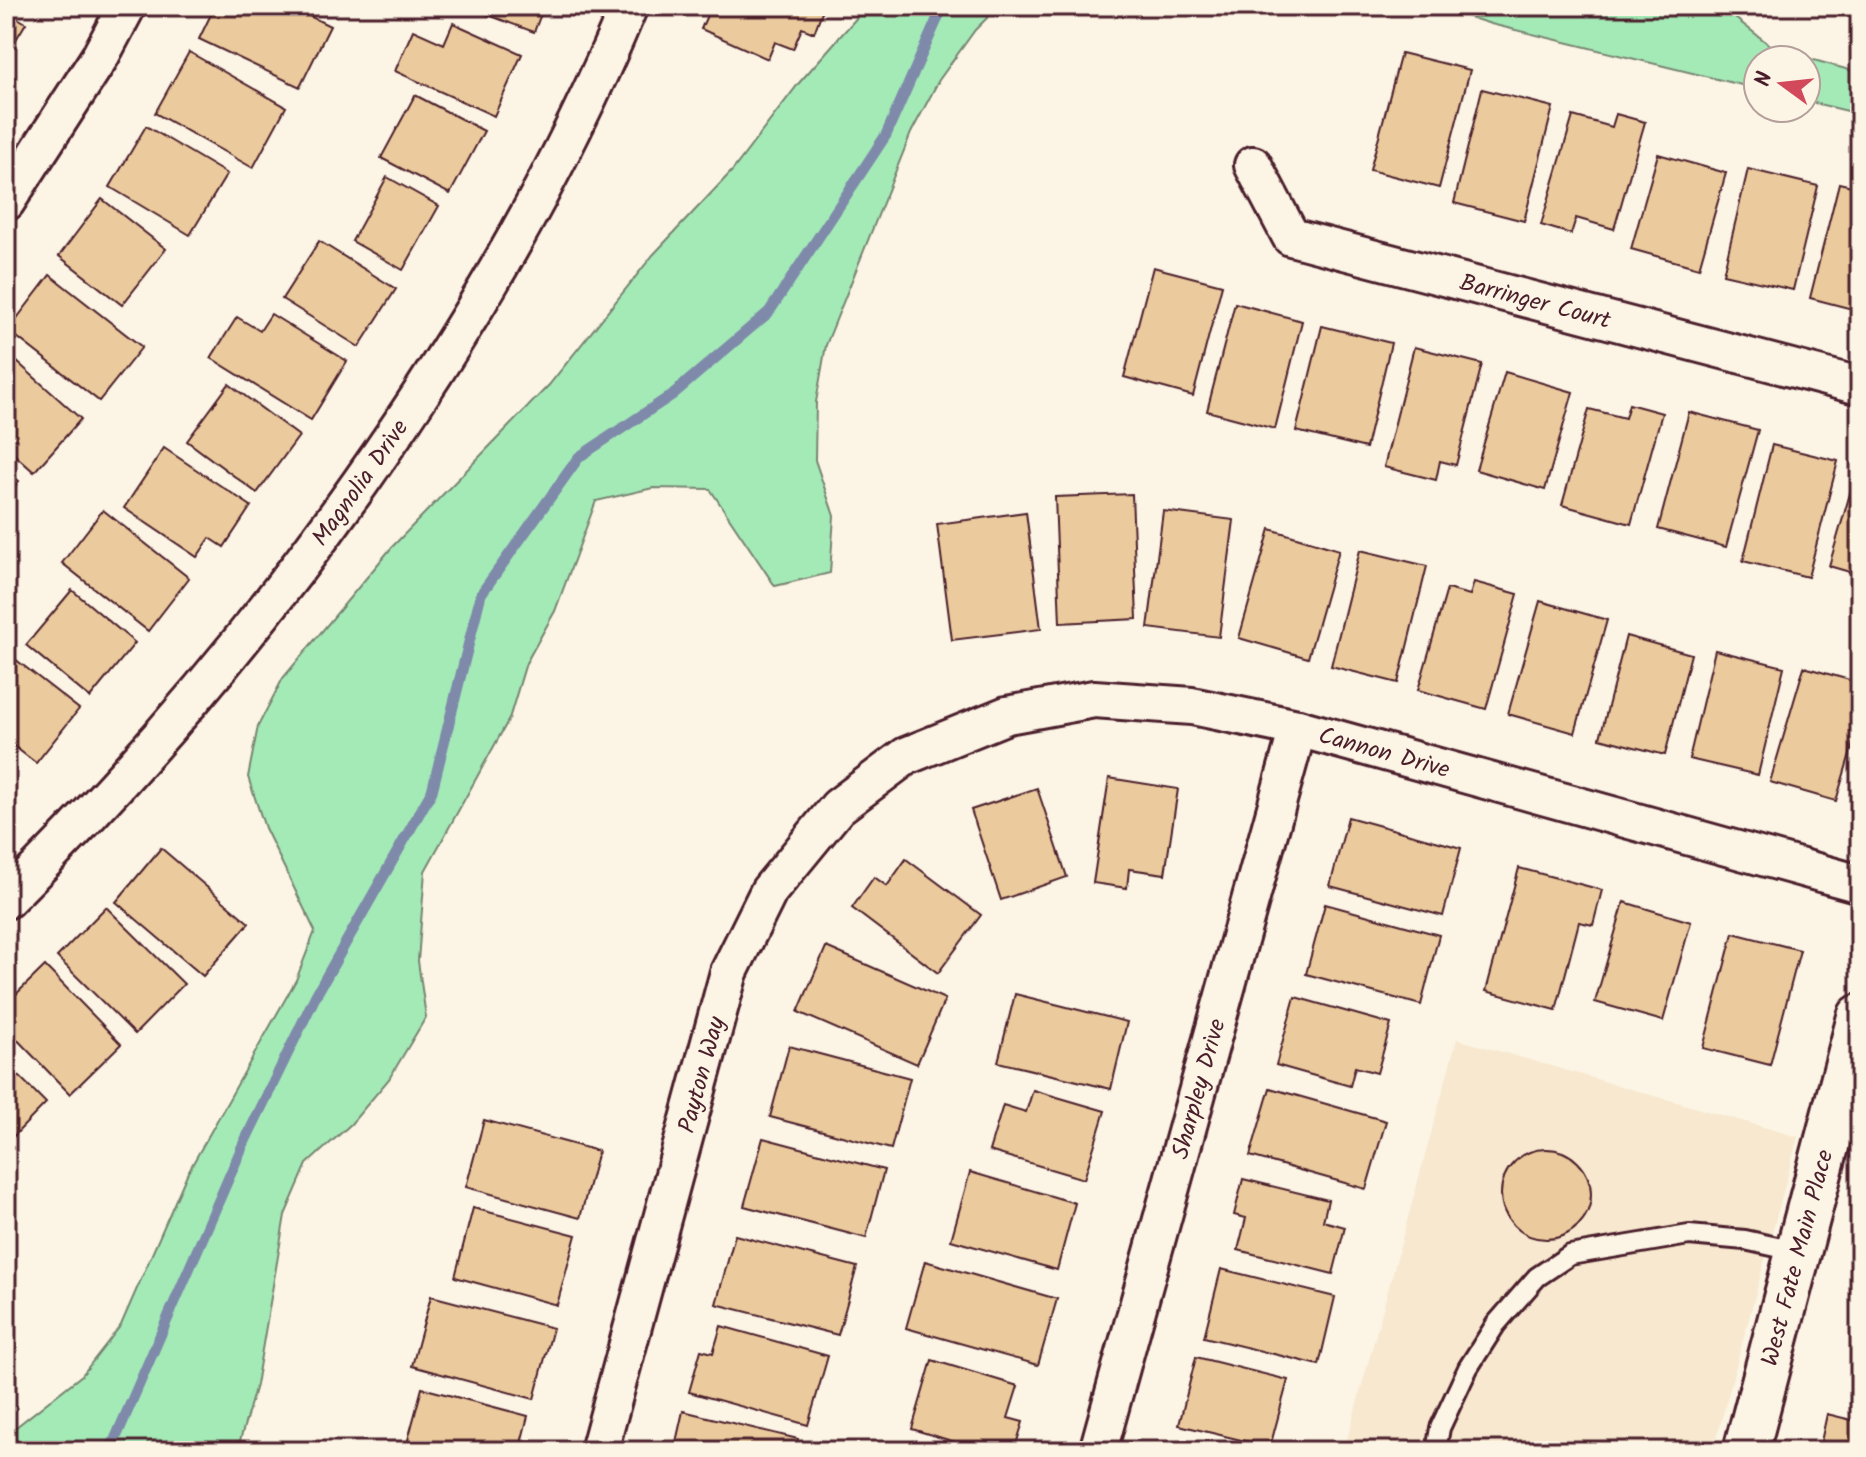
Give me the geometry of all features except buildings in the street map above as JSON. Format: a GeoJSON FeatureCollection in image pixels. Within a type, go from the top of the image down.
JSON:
{"type":"FeatureCollection","features":[{"type":"Feature","properties":{"kind":"street"},"geometry":{"type":"LineString","coordinates":[[6,202],[101,55],[127,6]]}},
{"type":"Feature","properties":{"kind":"street","name":"Magnolia Drive"},"geometry":{"type":"LineString","coordinates":[[6,900],[160,736],[260,616],[390,442],[497,267],[588,105],[629,6]]}},
{"type":"Feature","properties":{"kind":"street","name":"Barringer Court"},"geometry":{"type":"LineString","coordinates":[[1253,165],[1291,237],[1860,386]]}},
{"type":"Feature","properties":{"kind":"street","name":"Cannon Drive"},"geometry":{"type":"LineString","coordinates":[[906,756],[1007,715],[1094,699],[1192,706],[1298,728],[1860,884]]}},
{"type":"Feature","properties":{"kind":"street","name":"Sharpley Drive"},"geometry":{"type":"LineString","coordinates":[[1098,1451],[1298,728]]}},
{"type":"Feature","properties":{"kind":"street","name":"Payton Way"},"geometry":{"type":"LineString","coordinates":[[599,1451],[729,972],[769,891],[838,807],[906,756]]}},
{"type":"Feature","properties":{"kind":"street","name":"West Fate Main Place"},"geometry":{"type":"LineString","coordinates":[[1746,1451],[1860,1017]]}},
{"type":"Feature","properties":{"kind":"lane"},"geometry":{"type":"LineString","coordinates":[[1436,1451],[1440,1428],[1468,1368],[1496,1324],[1537,1277],[1570,1255],[1689,1235],[1745,1240],[1799,1252]]}},
{"type":"Feature","properties":{"kind":"shaded area"},"geometry":{"type":"Polygon","coordinates":[[[1457,1039],[1798,1137],[1713,1451],[1344,1451],[1457,1039]]]}},
{"type":"Feature","properties":{"kind":"green space"},"geometry":{"type":"Polygon","coordinates":[[[867,6],[999,6],[975,30],[939,80],[911,133],[826,345],[816,402],[815,460],[834,516],[830,573],[775,586],[710,489],[653,488],[596,501],[555,611],[526,663],[509,719],[425,871],[418,961],[426,1017],[389,1079],[351,1124],[307,1164],[285,1215],[256,1385],[237,1451],[6,1451],[6,1435],[82,1375],[121,1325],[187,1174],[296,980],[315,931],[265,828],[248,777],[258,726],[283,678],[392,547],[549,385],[653,255],[732,171],[799,83],[867,6]]]}},
{"type":"Feature","properties":{"kind":"green space"},"geometry":{"type":"Polygon","coordinates":[[[1434,6],[1730,6],[1730,14],[1769,44],[1742,44],[1742,85],[1491,24],[1434,6]]]}},
{"type":"Feature","properties":{"kind":"green space"},"geometry":{"type":"Polygon","coordinates":[[[1822,62],[1860,73],[1860,114],[1822,105],[1822,62]]]}},
{"type":"Feature","properties":{"kind":"waterway"},"geometry":{"type":"LineString","coordinates":[[110,1451],[243,1145],[316,995],[432,791],[481,594],[579,457],[672,395],[769,312],[886,135],[943,6]]}}]}
